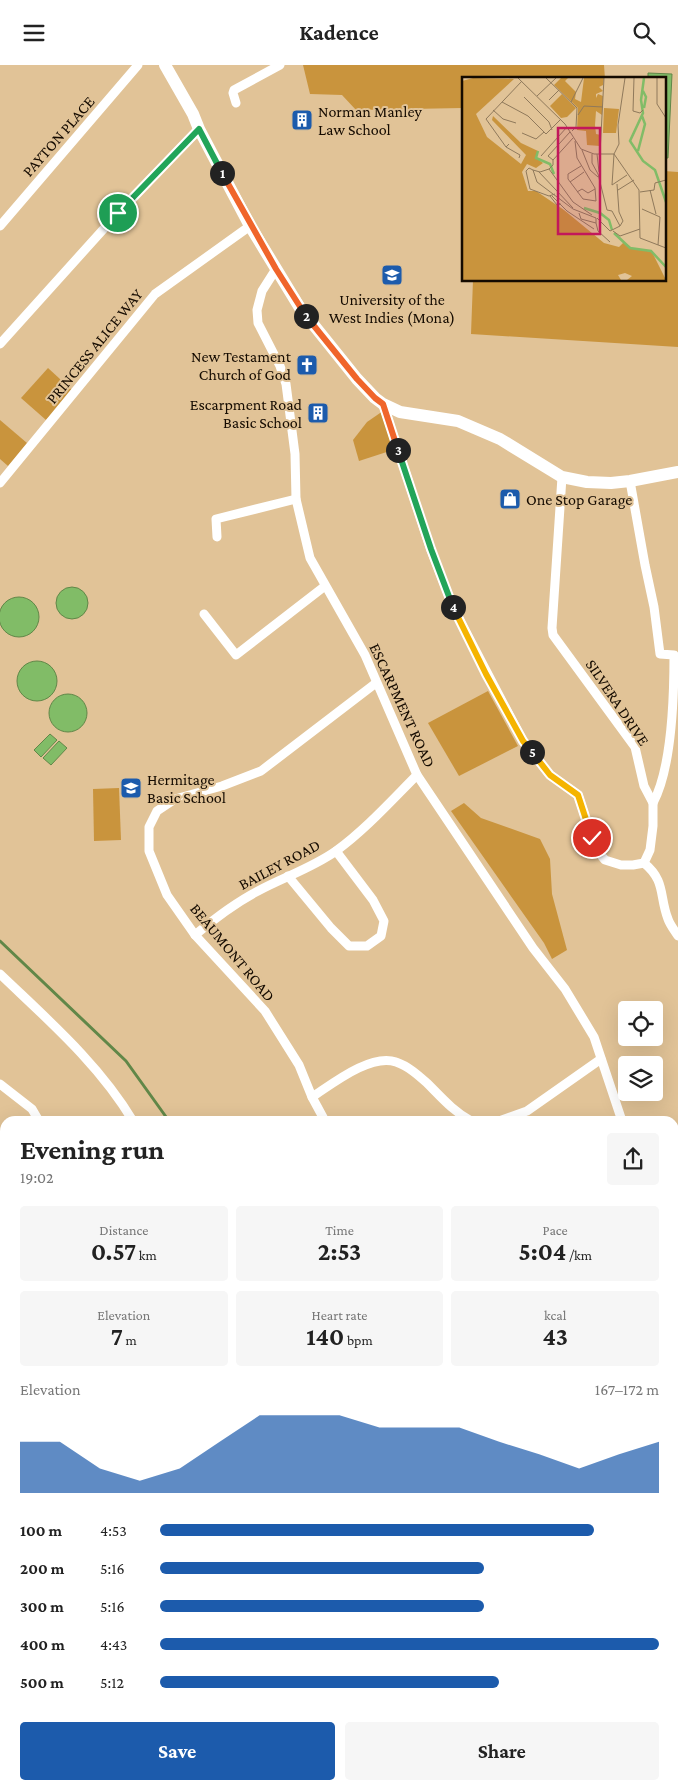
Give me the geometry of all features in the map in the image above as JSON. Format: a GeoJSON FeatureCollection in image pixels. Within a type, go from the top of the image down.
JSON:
{"type":"FeatureCollection","features":[{"type":"Feature","properties":{"kind":"street","name":"PAYTON PLACE"},"geometry":{"type":"LineString","coordinates":[[0,227],[138,65]]}},
{"type":"Feature","properties":{"kind":"street"},"geometry":{"type":"LineString","coordinates":[[165,65],[193,114],[199,129],[250,225],[300,308],[357,379],[375,398],[400,412],[458,421],[500,439],[562,477],[587,482],[611,483],[678,471]]}},
{"type":"Feature","properties":{"kind":"street"},"geometry":{"type":"LineString","coordinates":[[236,103],[233,93],[234,89],[280,65]]}},
{"type":"Feature","properties":{"kind":"street"},"geometry":{"type":"LineString","coordinates":[[0,344],[118,213],[199,129]]}},
{"type":"Feature","properties":{"kind":"street","name":"PRINCESS ALICE WAY"},"geometry":{"type":"LineString","coordinates":[[0,483],[155,294],[250,225]]}},
{"type":"Feature","properties":{"kind":"street","name":"ESCARPMENT ROAD"},"geometry":{"type":"LineString","coordinates":[[276,269],[262,291],[257,310],[258,323],[280,366],[286,384],[295,454],[296,499],[310,558],[365,655],[417,775],[533,948],[564,989],[594,1037],[620,1116]]}},
{"type":"Feature","properties":{"kind":"street"},"geometry":{"type":"LineString","coordinates":[[383,404],[431,549],[453,607],[523,741],[550,775],[578,795],[592,838],[605,860],[621,865],[644,863],[654,871],[668,920],[678,936]]}},
{"type":"Feature","properties":{"kind":"street","name":"SILVERA DRIVE"},"geometry":{"type":"LineString","coordinates":[[562,477],[552,628],[554,635],[635,747],[644,786],[653,803],[650,850],[644,863]]}},
{"type":"Feature","properties":{"kind":"street"},"geometry":{"type":"LineString","coordinates":[[630,481],[654,607],[660,654],[674,655],[674,690],[665,767],[660,790],[653,803]]}},
{"type":"Feature","properties":{"kind":"street"},"geometry":{"type":"LineString","coordinates":[[217,537],[216,519],[296,499]]}},
{"type":"Feature","properties":{"kind":"street"},"geometry":{"type":"LineString","coordinates":[[204,614],[236,655],[325,585]]}},
{"type":"Feature","properties":{"kind":"street","name":"BEAUMONT ROAD"},"geometry":{"type":"LineString","coordinates":[[323,1116],[312,1097],[299,1065],[264,1011],[195,935],[167,895],[149,851],[149,827],[157,811],[175,799],[222,786],[261,771],[376,683]]}},
{"type":"Feature","properties":{"kind":"street","name":"BAILEY ROAD"},"geometry":{"type":"LineString","coordinates":[[195,935],[226,911],[256,892],[316,864],[336,851],[365,827],[417,775]]}},
{"type":"Feature","properties":{"kind":"street"},"geometry":{"type":"LineString","coordinates":[[288,876],[331,928],[349,946],[367,946],[381,937],[384,921],[373,900],[336,851]]}},
{"type":"Feature","properties":{"kind":"street"},"geometry":{"type":"LineString","coordinates":[[0,974],[87,1059],[120,1099],[130,1116]]}},
{"type":"Feature","properties":{"kind":"street"},"geometry":{"type":"LineString","coordinates":[[513,1116],[527,1111],[601,1059]]}},
{"type":"Feature","properties":{"kind":"street"},"geometry":{"type":"LineString","coordinates":[[312,1097],[353,1071],[374,1062],[394,1061],[412,1070],[456,1112],[463,1116]]}},
{"type":"Feature","properties":{"kind":"street"},"geometry":{"type":"LineString","coordinates":[[0,1085],[32,1109],[36,1116]]}},
{"type":"Feature","properties":{"kind":"shaded area"},"geometry":{"type":"Polygon","coordinates":[[[303,65],[604,65],[605,77],[462,77],[462,108],[356,110],[342,95],[310,94],[303,65]]]}},
{"type":"Feature","properties":{"kind":"shaded area"},"geometry":{"type":"Polygon","coordinates":[[[648,73],[672,74],[668,158],[666,158],[666,77],[648,77],[648,73]]]}},
{"type":"Feature","properties":{"kind":"shaded area"},"geometry":{"type":"Polygon","coordinates":[[[666,171],[678,172],[678,347],[471,334],[473,281],[666,281],[666,171]]]}},
{"type":"Feature","properties":{"kind":"shaded area"},"geometry":{"type":"Polygon","coordinates":[[[48,368],[73,391],[46,420],[21,398],[48,368]]]}},
{"type":"Feature","properties":{"kind":"shaded area"},"geometry":{"type":"Polygon","coordinates":[[[383,411],[399,448],[359,461],[353,440],[367,422],[383,411]]]}},
{"type":"Feature","properties":{"kind":"shaded area"},"geometry":{"type":"Polygon","coordinates":[[[0,420],[27,443],[8,466],[0,459],[0,420]]]}},
{"type":"Feature","properties":{"kind":"shaded area"},"geometry":{"type":"Polygon","coordinates":[[[72,587],[78,588],[83,592],[87,597],[87,609],[83,614],[78,618],[72,619],[66,618],[61,614],[57,609],[56,603],[57,597],[61,592],[66,588],[72,587]]]}},
{"type":"Feature","properties":{"kind":"shaded area"},"geometry":{"type":"Polygon","coordinates":[[[23,597],[30,600],[36,606],[39,617],[38,625],[30,634],[23,637],[15,637],[8,634],[0,625],[-1,613],[2,606],[11,598],[23,597]]]}},
{"type":"Feature","properties":{"kind":"shaded area"},"geometry":{"type":"Polygon","coordinates":[[[37,661],[51,667],[57,681],[51,695],[37,701],[23,695],[17,681],[23,667],[37,661]]]}},
{"type":"Feature","properties":{"kind":"shaded area"},"geometry":{"type":"Polygon","coordinates":[[[488,691],[518,746],[459,776],[428,723],[488,691]]]}},
{"type":"Feature","properties":{"kind":"shaded area"},"geometry":{"type":"Polygon","coordinates":[[[68,694],[82,699],[87,713],[82,727],[68,732],[54,727],[49,713],[54,699],[68,694]]]}},
{"type":"Feature","properties":{"kind":"shaded area"},"geometry":{"type":"Polygon","coordinates":[[[50,734],[57,740],[41,757],[34,750],[50,734]]]}},
{"type":"Feature","properties":{"kind":"shaded area"},"geometry":{"type":"Polygon","coordinates":[[[59,741],[67,748],[51,765],[43,758],[59,741]]]}},
{"type":"Feature","properties":{"kind":"shaded area"},"geometry":{"type":"Polygon","coordinates":[[[119,788],[121,840],[94,841],[93,789],[119,788]]]}},
{"type":"Feature","properties":{"kind":"shaded area"},"geometry":{"type":"Polygon","coordinates":[[[464,803],[481,818],[540,839],[550,859],[552,894],[567,950],[552,959],[544,943],[451,811],[464,803]]]}},
{"type":"Feature","properties":{"kind":"waterway"},"geometry":{"type":"LineString","coordinates":[[0,941],[126,1061],[165,1116]]}},
{"type":"Feature","properties":{"kind":"place","name":"Norman Manley Law School"},"geometry":{"type":"Point","coordinates":[302,120]}},
{"type":"Feature","properties":{"kind":"place","name":"University of the West Indies (Mona)"},"geometry":{"type":"Point","coordinates":[392,275]}},
{"type":"Feature","properties":{"kind":"place","name":"New Testament Church of God"},"geometry":{"type":"Point","coordinates":[307,365]}},
{"type":"Feature","properties":{"kind":"place","name":"Escarpment Road Basic School"},"geometry":{"type":"Point","coordinates":[318,413]}},
{"type":"Feature","properties":{"kind":"place","name":"One Stop Garage"},"geometry":{"type":"Point","coordinates":[510,499]}},
{"type":"Feature","properties":{"kind":"place","name":"Hermitage Basic School"},"geometry":{"type":"Point","coordinates":[131,788]}},
{"type":"Feature","properties":{"kind":"route"},"geometry":{"type":"LineString","coordinates":[[118,213],[199,129],[250,225],[300,308],[357,379],[383,404],[431,549],[453,607],[486,674],[523,741],[550,775],[578,795],[592,838]]}}]}
